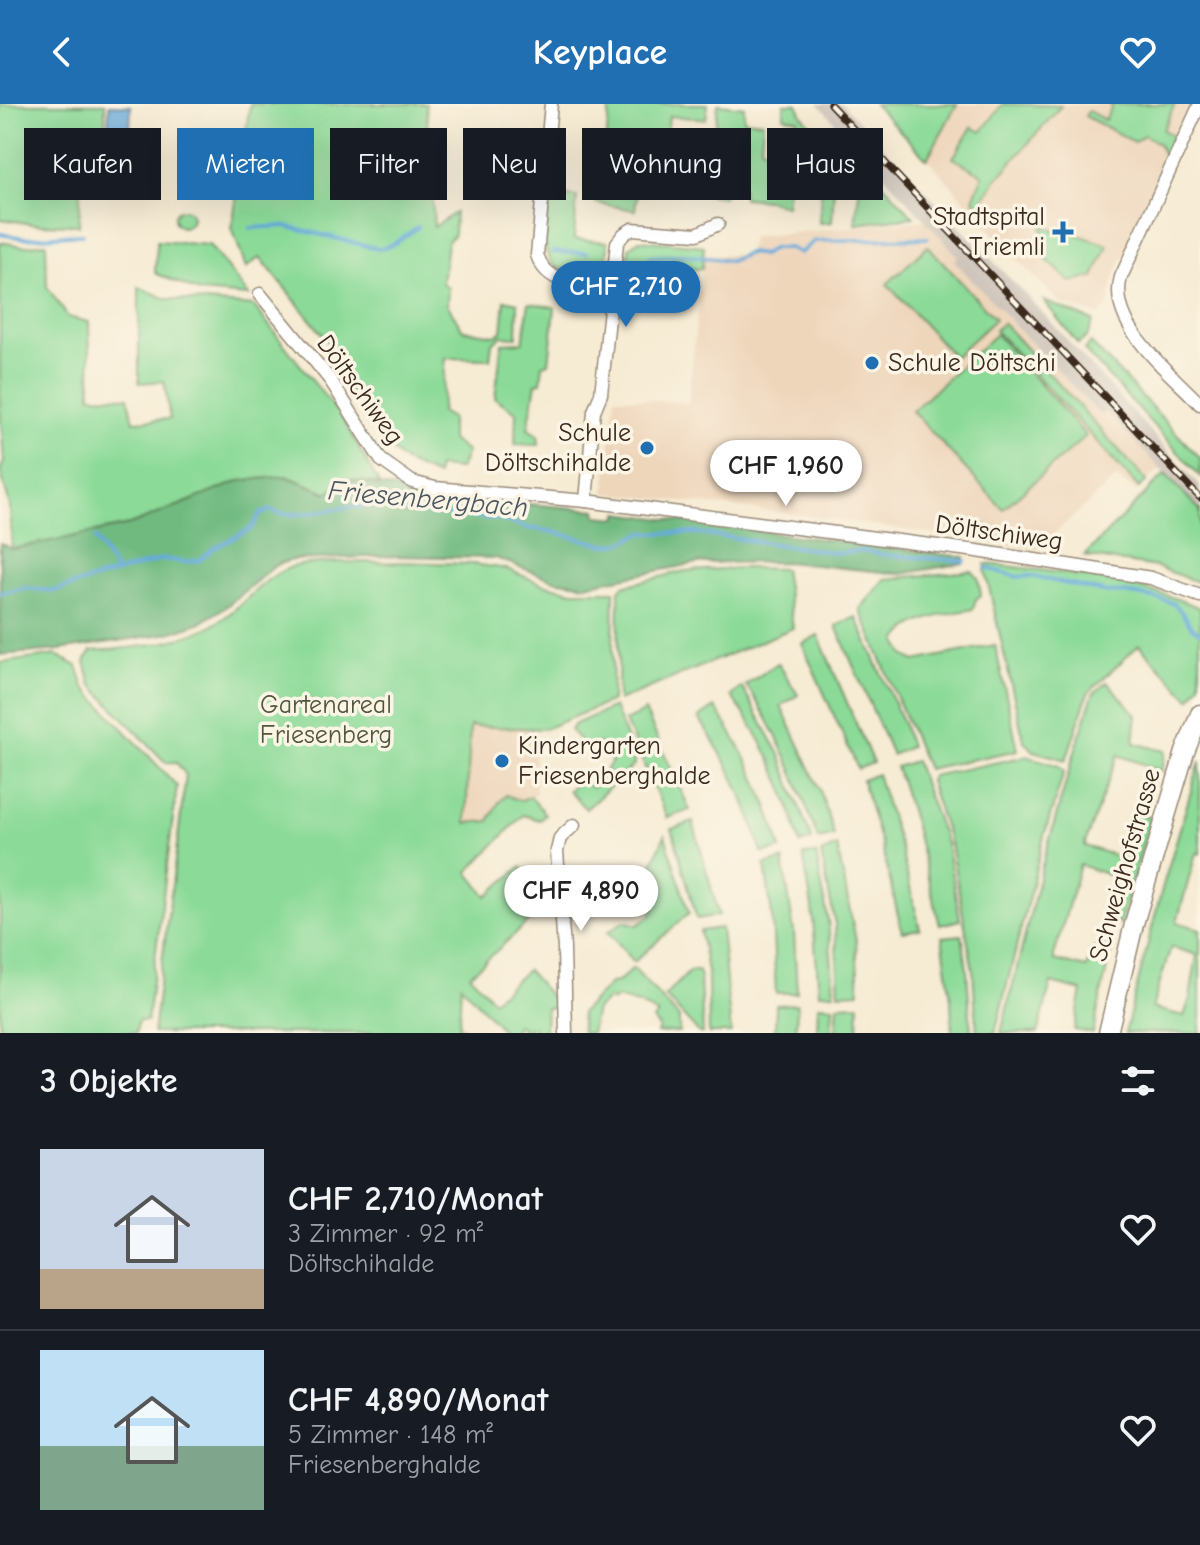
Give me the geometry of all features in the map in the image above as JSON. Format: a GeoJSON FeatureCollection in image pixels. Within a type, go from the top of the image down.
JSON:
{"type":"FeatureCollection","features":[{"type":"Feature","properties":{"kind":"main road","name":"Schweighofstrasse"},"geometry":{"type":"LineString","coordinates":[[1108,1033],[1144,886],[1185,752],[1200,714]]}},
{"type":"Feature","properties":{"kind":"street"},"geometry":{"type":"LineString","coordinates":[[551,104],[537,255],[539,261],[545,272],[558,280],[612,285]]}},
{"type":"Feature","properties":{"kind":"street"},"geometry":{"type":"LineString","coordinates":[[1200,104],[1121,277],[1118,296],[1121,311],[1133,332],[1200,404]]}},
{"type":"Feature","properties":{"kind":"street"},"geometry":{"type":"LineString","coordinates":[[586,501],[594,411],[601,394],[617,243],[628,231],[638,228],[697,234],[718,224]]}},
{"type":"Feature","properties":{"kind":"street","name":"Döltschiweg"},"geometry":{"type":"LineString","coordinates":[[260,294],[331,381],[381,460],[412,482],[435,488],[586,501],[1012,557],[1151,578],[1200,596]]}},
{"type":"Feature","properties":{"kind":"street"},"geometry":{"type":"LineString","coordinates":[[566,1033],[557,851],[560,838],[574,825]]}},
{"type":"Feature","properties":{"kind":"shaded area"},"geometry":{"type":"Polygon","coordinates":[[[818,104],[842,104],[865,128],[840,128],[818,104]]]}},
{"type":"Feature","properties":{"kind":"shaded area","name":"Stadtspital Triemli"},"geometry":{"type":"Polygon","coordinates":[[[874,104],[1192,104],[1114,278],[1108,305],[1099,315],[1062,304],[1019,262],[926,157],[874,104]]]}},
{"type":"Feature","properties":{"kind":"shaded area"},"geometry":{"type":"Polygon","coordinates":[[[883,147],[1040,310],[1200,486],[1200,511],[1105,411],[1100,415],[954,261],[958,256],[883,175],[883,147]]]}},
{"type":"Feature","properties":{"kind":"shaded area","name":"Schule Döltschi"},"geometry":{"type":"Polygon","coordinates":[[[925,220],[959,256],[954,261],[1100,415],[1105,410],[1160,469],[1136,491],[1116,478],[1037,549],[802,515],[605,493],[615,397],[688,403],[703,256],[748,254],[751,237],[925,220]]]}},
{"type":"Feature","properties":{"kind":"shaded area","name":"Kindergarten Friesenberghalde"},"geometry":{"type":"Polygon","coordinates":[[[470,726],[533,729],[536,794],[520,801],[499,802],[489,821],[466,823],[470,726]]]}},
{"type":"Feature","properties":{"kind":"green space"},"geometry":{"type":"Polygon","coordinates":[[[0,104],[105,104],[105,128],[24,128],[24,200],[80,200],[79,225],[33,224],[0,219],[0,104]]]}},
{"type":"Feature","properties":{"kind":"green space"},"geometry":{"type":"Polygon","coordinates":[[[250,104],[426,104],[428,128],[330,128],[330,200],[432,200],[434,227],[455,213],[454,234],[447,243],[442,283],[448,288],[447,304],[463,330],[495,335],[502,332],[505,300],[518,303],[517,337],[501,336],[492,343],[490,359],[446,358],[441,412],[451,418],[451,440],[467,452],[460,469],[437,467],[437,476],[405,462],[387,446],[338,374],[339,355],[260,257],[246,268],[232,228],[236,200],[314,200],[314,128],[247,128],[250,104]]]}},
{"type":"Feature","properties":{"kind":"green space"},"geometry":{"type":"Polygon","coordinates":[[[610,104],[708,104],[706,119],[669,116],[668,128],[608,128],[610,104]]]}},
{"type":"Feature","properties":{"kind":"green space"},"geometry":{"type":"Polygon","coordinates":[[[718,104],[744,107],[744,120],[763,122],[761,147],[767,149],[767,200],[751,199],[751,128],[715,128],[718,104]]]}},
{"type":"Feature","properties":{"kind":"green space"},"geometry":{"type":"Polygon","coordinates":[[[784,104],[797,104],[814,128],[798,128],[798,119],[784,117],[784,104]]]}},
{"type":"Feature","properties":{"kind":"green space"},"geometry":{"type":"Polygon","coordinates":[[[874,104],[957,104],[927,159],[874,104]]]}},
{"type":"Feature","properties":{"kind":"green space"},"geometry":{"type":"Polygon","coordinates":[[[1003,104],[1061,106],[996,180],[979,205],[973,199],[983,175],[953,158],[972,127],[981,132],[1003,104]]]}},
{"type":"Feature","properties":{"kind":"green space"},"geometry":{"type":"Polygon","coordinates":[[[1109,104],[1175,104],[1163,130],[1172,135],[1164,155],[1158,143],[1144,135],[1134,142],[1085,116],[1088,111],[1105,120],[1112,106],[1109,104]]]}},
{"type":"Feature","properties":{"kind":"green space"},"geometry":{"type":"Polygon","coordinates":[[[883,183],[914,217],[855,224],[858,200],[883,200],[883,183]]]}},
{"type":"Feature","properties":{"kind":"green space"},"geometry":{"type":"Polygon","coordinates":[[[577,197],[574,239],[608,242],[606,269],[587,274],[561,269],[547,254],[545,232],[549,200],[577,197]]]}},
{"type":"Feature","properties":{"kind":"green space"},"geometry":{"type":"Polygon","coordinates":[[[596,200],[636,200],[635,210],[596,203],[596,200]]]}},
{"type":"Feature","properties":{"kind":"green space"},"geometry":{"type":"Polygon","coordinates":[[[768,200],[787,200],[786,206],[768,200]]]}},
{"type":"Feature","properties":{"kind":"green space"},"geometry":{"type":"Polygon","coordinates":[[[821,200],[833,200],[832,222],[819,223],[821,200]]]}},
{"type":"Feature","properties":{"kind":"green space"},"geometry":{"type":"Polygon","coordinates":[[[183,209],[192,218],[183,227],[174,218],[183,209]]]}},
{"type":"Feature","properties":{"kind":"green space"},"geometry":{"type":"Polygon","coordinates":[[[1042,225],[1065,236],[1070,232],[1108,245],[1094,277],[1070,282],[1045,258],[1042,225]]]}},
{"type":"Feature","properties":{"kind":"green space"},"geometry":{"type":"Polygon","coordinates":[[[639,240],[704,246],[702,269],[627,267],[629,248],[639,240]]]}},
{"type":"Feature","properties":{"kind":"green space"},"geometry":{"type":"Polygon","coordinates":[[[157,241],[209,245],[249,296],[199,292],[155,273],[157,241]]]}},
{"type":"Feature","properties":{"kind":"green space"},"geometry":{"type":"Polygon","coordinates":[[[0,242],[23,246],[46,243],[47,287],[68,317],[89,322],[91,396],[128,397],[134,421],[170,419],[164,381],[139,383],[139,287],[167,299],[254,306],[344,421],[379,484],[346,479],[328,493],[286,476],[240,481],[130,525],[12,549],[10,506],[0,470],[4,462],[0,408],[0,242]]]}},
{"type":"Feature","properties":{"kind":"green space"},"geometry":{"type":"Polygon","coordinates":[[[928,246],[995,319],[954,357],[887,284],[928,246]]]}},
{"type":"Feature","properties":{"kind":"green space"},"geometry":{"type":"Polygon","coordinates":[[[1044,301],[1093,321],[1087,337],[1078,344],[1044,301]]]}},
{"type":"Feature","properties":{"kind":"green space"},"geometry":{"type":"Polygon","coordinates":[[[529,303],[555,307],[549,363],[543,365],[541,382],[536,383],[528,429],[538,435],[539,445],[515,444],[516,412],[495,398],[502,343],[523,342],[529,303]]]}},
{"type":"Feature","properties":{"kind":"green space"},"geometry":{"type":"Polygon","coordinates":[[[1003,323],[1147,481],[1139,488],[995,330],[1003,323]]]}},
{"type":"Feature","properties":{"kind":"green space"},"geometry":{"type":"Polygon","coordinates":[[[996,334],[1086,436],[1003,509],[912,411],[996,334]]]}},
{"type":"Feature","properties":{"kind":"green space"},"geometry":{"type":"Polygon","coordinates":[[[1091,343],[1200,458],[1200,476],[1084,350],[1091,343]]]}},
{"type":"Feature","properties":{"kind":"green space"},"geometry":{"type":"Polygon","coordinates":[[[1165,474],[1200,510],[1200,583],[1157,567],[1084,556],[1165,474]]]}},
{"type":"Feature","properties":{"kind":"green space"},"geometry":{"type":"Polygon","coordinates":[[[286,476],[328,493],[345,479],[427,495],[596,510],[597,516],[618,518],[619,513],[965,557],[964,563],[901,574],[786,562],[698,563],[585,585],[554,580],[496,558],[388,556],[292,560],[276,565],[227,606],[202,622],[170,633],[59,650],[0,655],[0,543],[12,549],[130,525],[240,481],[286,476]]]}},
{"type":"Feature","properties":{"kind":"green space","name":"Gartenareal Friesenberg"},"geometry":{"type":"Polygon","coordinates":[[[332,562],[473,564],[507,569],[542,584],[572,591],[614,591],[612,701],[544,729],[470,726],[466,823],[489,821],[506,795],[520,801],[530,796],[545,814],[540,820],[523,815],[468,872],[487,896],[521,867],[551,901],[470,975],[493,1000],[527,970],[557,1004],[557,1008],[546,1008],[545,1033],[534,1033],[534,1028],[529,1027],[527,1033],[522,1033],[523,1028],[517,1025],[513,1033],[505,1033],[461,985],[459,1027],[474,1033],[153,1033],[186,775],[176,762],[166,763],[91,684],[85,662],[91,651],[158,643],[191,635],[221,620],[265,582],[295,566],[332,562]]]}},
{"type":"Feature","properties":{"kind":"green space"},"geometry":{"type":"Polygon","coordinates":[[[986,564],[1123,584],[1200,608],[1200,684],[1190,699],[1139,645],[1088,693],[1066,760],[1034,751],[1024,741],[986,564]]]}},
{"type":"Feature","properties":{"kind":"green space"},"geometry":{"type":"Polygon","coordinates":[[[784,569],[793,628],[618,701],[619,590],[623,586],[685,571],[784,569]]]}},
{"type":"Feature","properties":{"kind":"green space"},"geometry":{"type":"Polygon","coordinates":[[[972,571],[978,578],[981,595],[973,609],[921,622],[903,633],[897,641],[904,655],[915,661],[995,645],[1018,750],[927,769],[860,609],[885,579],[972,571]]]}},
{"type":"Feature","properties":{"kind":"green space"},"geometry":{"type":"Polygon","coordinates":[[[856,617],[903,723],[910,747],[892,755],[836,626],[856,617]]]}},
{"type":"Feature","properties":{"kind":"green space"},"geometry":{"type":"Polygon","coordinates":[[[818,635],[873,763],[858,769],[802,644],[818,635]]]}},
{"type":"Feature","properties":{"kind":"green space"},"geometry":{"type":"Polygon","coordinates":[[[56,655],[77,666],[84,687],[177,786],[147,1021],[138,1021],[136,1033],[0,1033],[0,663],[56,655]]]}},
{"type":"Feature","properties":{"kind":"green space"},"geometry":{"type":"Polygon","coordinates":[[[778,663],[798,695],[781,706],[820,790],[834,835],[818,839],[778,740],[746,685],[778,663]]]}},
{"type":"Feature","properties":{"kind":"green space"},"geometry":{"type":"Polygon","coordinates":[[[1107,682],[1137,715],[1134,743],[1166,751],[1162,771],[1118,755],[1085,843],[1085,846],[1119,857],[1134,812],[1151,818],[1120,924],[1103,918],[1114,877],[1080,865],[1054,956],[1054,960],[1086,968],[1096,945],[1111,949],[1093,1033],[1074,1030],[1082,991],[1051,983],[1038,1033],[1001,1033],[1042,866],[1072,761],[1093,694],[1107,682]]]}},
{"type":"Feature","properties":{"kind":"green space"},"geometry":{"type":"Polygon","coordinates":[[[742,687],[779,753],[812,840],[800,844],[789,804],[773,766],[754,729],[731,696],[742,687]]]}},
{"type":"Feature","properties":{"kind":"green space"},"geometry":{"type":"Polygon","coordinates":[[[614,707],[634,765],[586,809],[568,790],[581,780],[592,788],[612,762],[598,743],[588,749],[570,730],[575,724],[614,707]]]}},
{"type":"Feature","properties":{"kind":"green space"},"geometry":{"type":"Polygon","coordinates":[[[715,707],[754,775],[781,849],[762,853],[736,783],[699,718],[715,707]]]}},
{"type":"Feature","properties":{"kind":"green space"},"geometry":{"type":"Polygon","coordinates":[[[645,711],[690,810],[667,818],[625,721],[645,711]]]}},
{"type":"Feature","properties":{"kind":"green space"},"geometry":{"type":"Polygon","coordinates":[[[1027,756],[1059,766],[1064,772],[1044,836],[995,1033],[977,1033],[973,970],[950,843],[929,781],[931,776],[1027,756]]]}},
{"type":"Feature","properties":{"kind":"green space"},"geometry":{"type":"Polygon","coordinates":[[[915,761],[946,843],[960,920],[940,925],[896,767],[915,761]]]}},
{"type":"Feature","properties":{"kind":"green space"},"geometry":{"type":"Polygon","coordinates":[[[1200,761],[1200,854],[1196,853],[1177,922],[1200,929],[1200,1033],[1125,1033],[1162,889],[1200,761]],[[1171,947],[1152,1008],[1184,1016],[1197,955],[1171,947]]]}},
{"type":"Feature","properties":{"kind":"green space"},"geometry":{"type":"Polygon","coordinates":[[[877,774],[901,850],[920,929],[902,932],[862,780],[877,774]]]}},
{"type":"Feature","properties":{"kind":"green space"},"geometry":{"type":"Polygon","coordinates":[[[693,822],[719,915],[697,919],[672,829],[693,822]]]}},
{"type":"Feature","properties":{"kind":"green space"},"geometry":{"type":"Polygon","coordinates":[[[665,835],[689,913],[634,962],[608,932],[624,921],[638,925],[652,914],[657,900],[645,880],[665,835]]]}},
{"type":"Feature","properties":{"kind":"green space"},"geometry":{"type":"Polygon","coordinates":[[[837,846],[856,941],[859,992],[839,993],[835,924],[821,853],[837,846]]]}},
{"type":"Feature","properties":{"kind":"green space"},"geometry":{"type":"Polygon","coordinates":[[[816,854],[828,920],[834,993],[819,993],[812,907],[803,855],[816,854]]]}},
{"type":"Feature","properties":{"kind":"green space"},"geometry":{"type":"Polygon","coordinates":[[[783,860],[794,932],[797,993],[776,993],[772,916],[765,865],[783,860]]]}},
{"type":"Feature","properties":{"kind":"green space"},"geometry":{"type":"Polygon","coordinates":[[[721,928],[731,1033],[709,1033],[708,978],[700,931],[721,928]]]}},
{"type":"Feature","properties":{"kind":"green space"},"geometry":{"type":"Polygon","coordinates":[[[962,935],[971,1033],[952,1033],[951,998],[942,937],[962,935]]]}},
{"type":"Feature","properties":{"kind":"green space"},"geometry":{"type":"Polygon","coordinates":[[[633,968],[679,1018],[679,1032],[657,1033],[659,1027],[653,1020],[658,1014],[618,998],[612,1002],[609,999],[596,1009],[591,1033],[582,1033],[581,1013],[611,983],[618,982],[633,968]]]}},
{"type":"Feature","properties":{"kind":"green space"},"geometry":{"type":"Polygon","coordinates":[[[690,971],[698,971],[700,978],[703,1033],[699,1033],[665,996],[690,971]]]}},
{"type":"Feature","properties":{"kind":"green space"},"geometry":{"type":"Polygon","coordinates":[[[797,1004],[796,1033],[775,1033],[776,1005],[797,1004]]]}},
{"type":"Feature","properties":{"kind":"green space"},"geometry":{"type":"Polygon","coordinates":[[[859,1004],[858,1033],[836,1033],[838,1005],[859,1004]]]}},
{"type":"Feature","properties":{"kind":"green space"},"geometry":{"type":"Polygon","coordinates":[[[818,1005],[833,1006],[831,1033],[817,1033],[818,1005]]]}},
{"type":"Feature","properties":{"kind":"water"},"geometry":{"type":"Polygon","coordinates":[[[109,105],[131,106],[130,128],[108,128],[109,105]]]}},
{"type":"Feature","properties":{"kind":"waterway"},"geometry":{"type":"LineString","coordinates":[[251,228],[285,226],[380,249],[418,227]]}},
{"type":"Feature","properties":{"kind":"waterway"},"geometry":{"type":"LineString","coordinates":[[0,234],[25,238],[83,234]]}},
{"type":"Feature","properties":{"kind":"waterway"},"geometry":{"type":"LineString","coordinates":[[649,257],[684,255],[730,261],[748,253],[763,255],[773,248],[789,248],[800,253],[814,241],[928,238]]}},
{"type":"Feature","properties":{"kind":"waterway"},"geometry":{"type":"LineString","coordinates":[[553,252],[587,253]]}},
{"type":"Feature","properties":{"kind":"waterway","name":"Friesenbergbach"},"geometry":{"type":"LineString","coordinates":[[0,593],[25,588],[54,591],[163,559],[184,562],[200,560],[211,550],[252,528],[260,514],[271,510],[297,514],[363,506],[499,519],[605,545],[621,543],[642,533],[697,533],[838,553],[863,551],[965,561]]}},
{"type":"Feature","properties":{"kind":"waterway"},"geometry":{"type":"LineString","coordinates":[[95,538],[117,573]]}},
{"type":"Feature","properties":{"kind":"waterway","name":"Friesenbergbach"},"geometry":{"type":"LineString","coordinates":[[986,568],[1018,577],[1031,576],[1108,593],[1163,600],[1175,605],[1192,627],[1200,632]]}},
{"type":"Feature","properties":{"kind":"railway"},"geometry":{"type":"LineString","coordinates":[[830,104],[1200,498]]}},
{"type":"Feature","properties":{"kind":"place","name":"Stadtspital Triemli"},"geometry":{"type":"Point","coordinates":[1063,232]}},
{"type":"Feature","properties":{"kind":"place","name":"Schule Döltschi"},"geometry":{"type":"Point","coordinates":[872,363]}},
{"type":"Feature","properties":{"kind":"place","name":"Schule Döltschihalde"},"geometry":{"type":"Point","coordinates":[647,448]}},
{"type":"Feature","properties":{"kind":"place","name":"Kindergarten Friesenberghalde"},"geometry":{"type":"Point","coordinates":[502,761]}}]}
